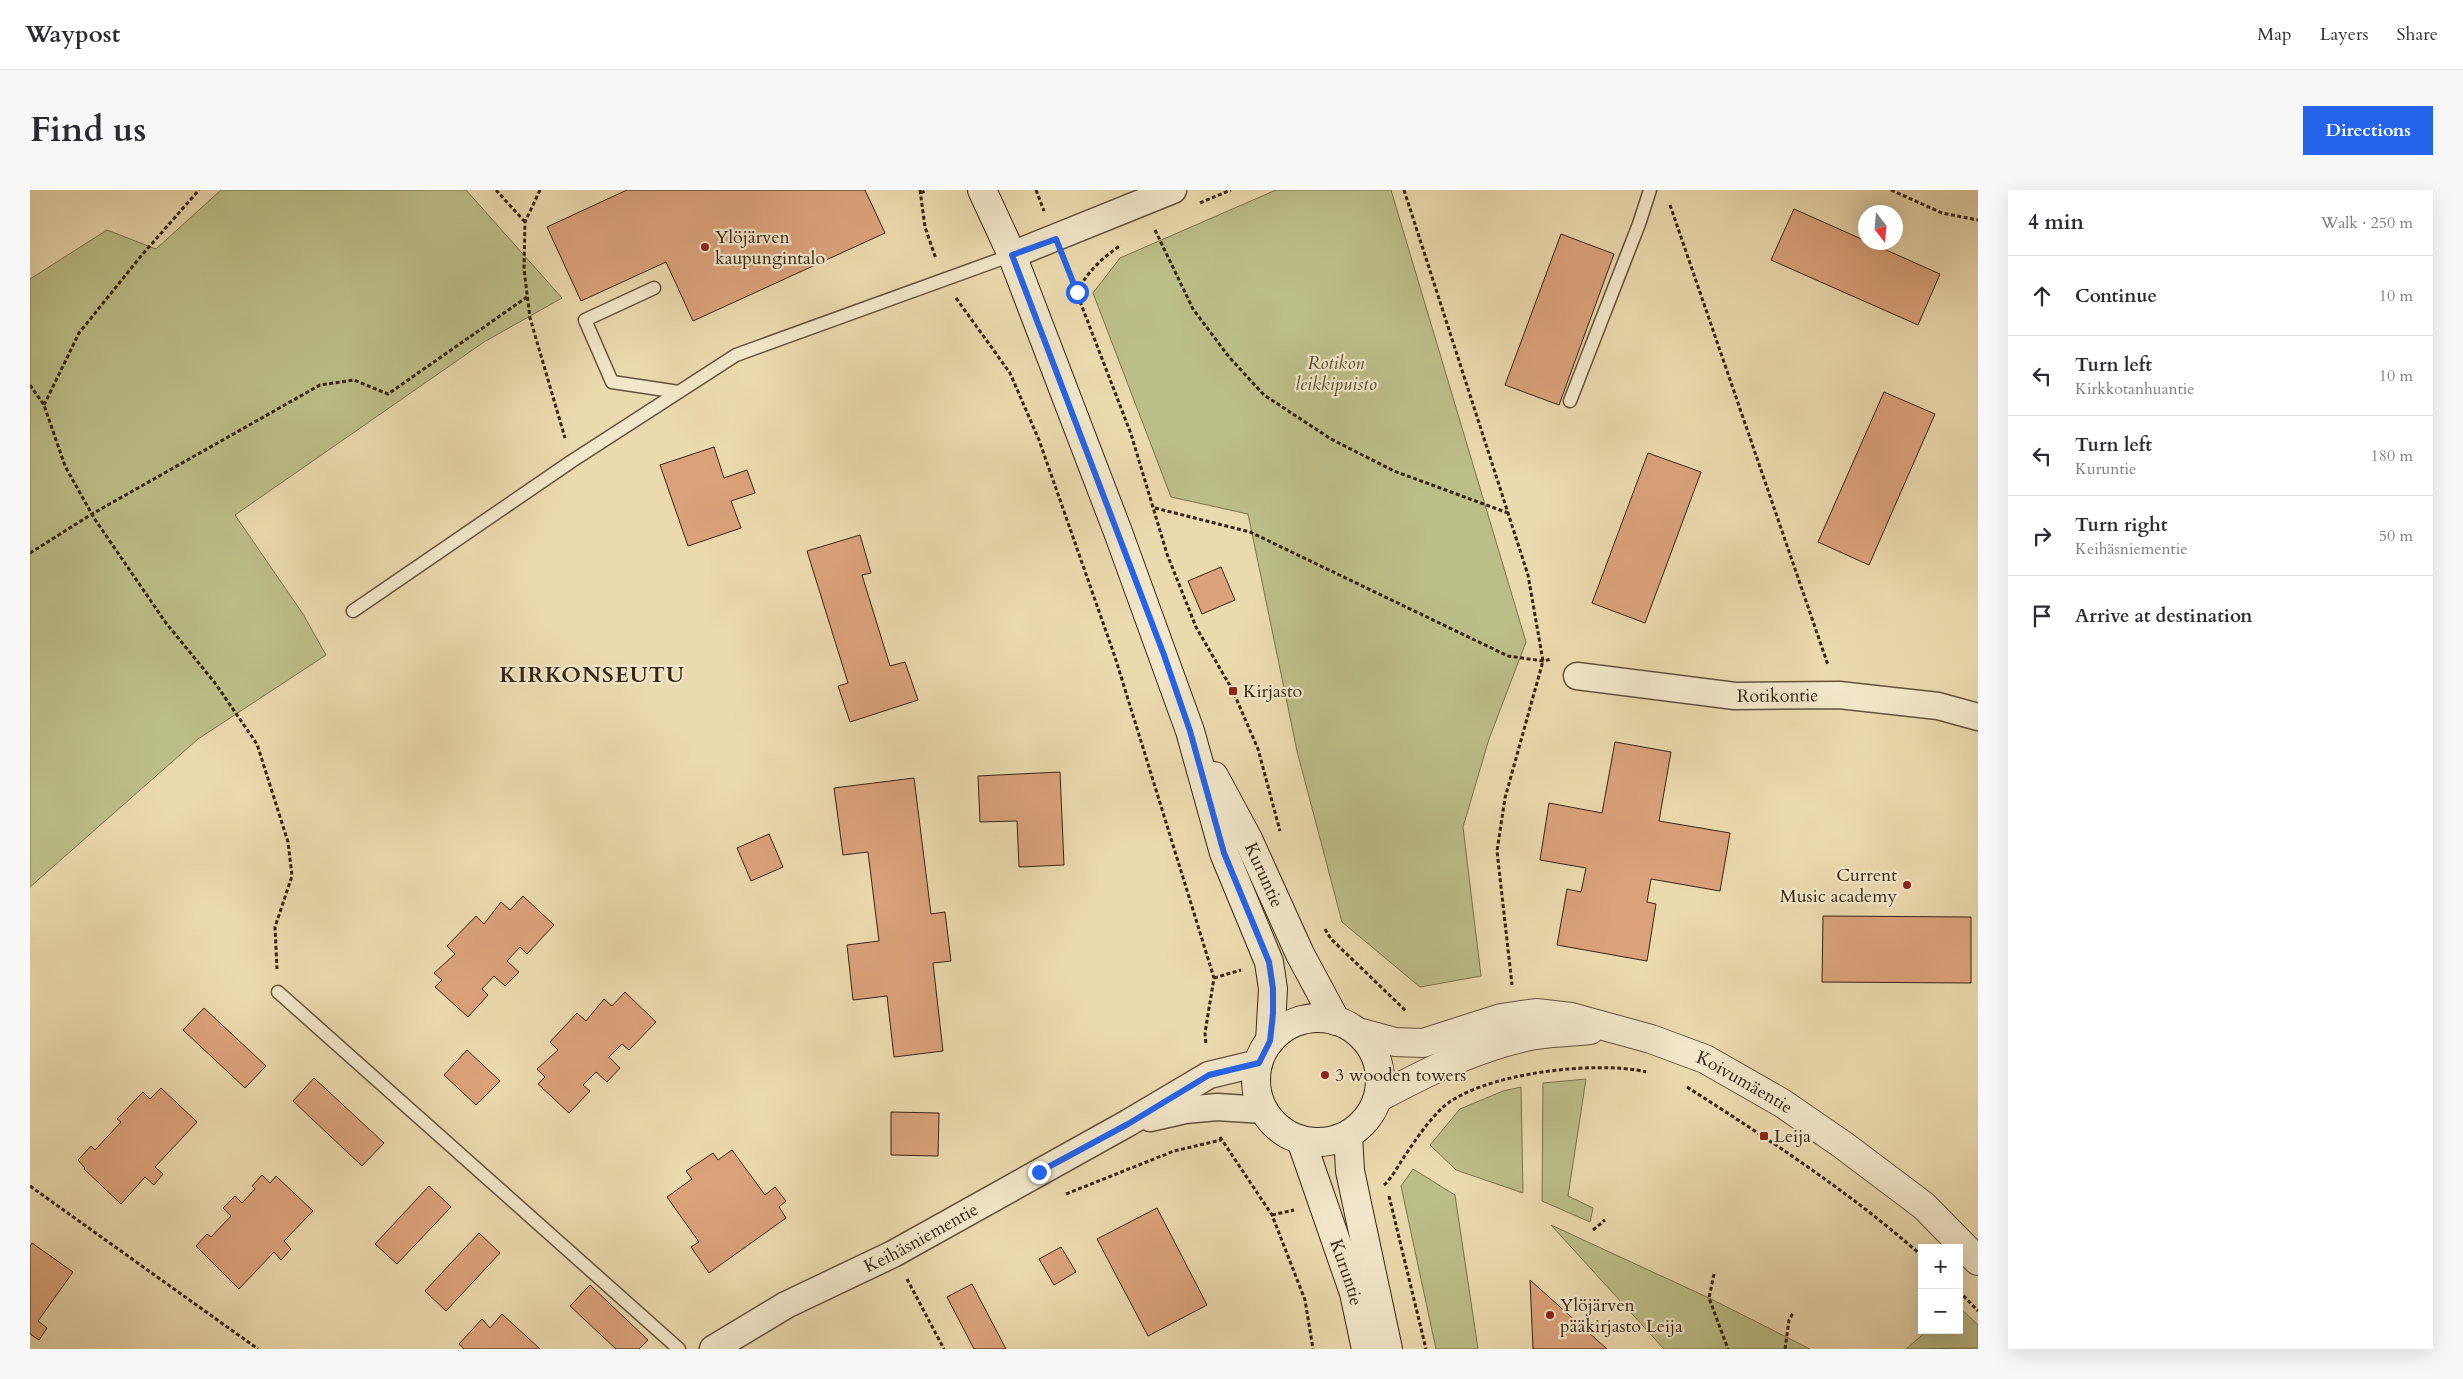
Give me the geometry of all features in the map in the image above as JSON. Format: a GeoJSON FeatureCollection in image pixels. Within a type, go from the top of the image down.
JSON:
{"type":"FeatureCollection","features":[{"type":"Feature","properties":{"kind":"main road","name":"Kuruntie"},"geometry":{"type":"LineString","coordinates":[[982,190],[1012,255],[1118,532],[1190,731],[1224,853],[1269,962],[1273,989],[1265,1052]]}},
{"type":"Feature","properties":{"kind":"main road","name":"Kuruntie"},"geometry":{"type":"LineString","coordinates":[[1190,731],[1248,839],[1272,895],[1347,1027]]}},
{"type":"Feature","properties":{"kind":"main road","name":"Koivumäentie"},"geometry":{"type":"LineString","coordinates":[[1347,1027],[1396,1042],[1423,1043],[1501,1018],[1536,1012],[1571,1017],[1651,1039],[1704,1058],[1782,1103],[1843,1145],[1924,1206],[1978,1261]]}},
{"type":"Feature","properties":{"kind":"main road"},"geometry":{"type":"LineString","coordinates":[[1318,1018],[1347,1027],[1370,1046],[1378,1062],[1380,1080],[1378,1098],[1371,1113],[1361,1126],[1348,1135],[1333,1141],[1301,1140],[1286,1133],[1273,1123],[1264,1110],[1258,1094],[1256,1079],[1265,1052],[1284,1029],[1300,1021],[1318,1018]]}},
{"type":"Feature","properties":{"kind":"main road","name":"Koivumäentie"},"geometry":{"type":"LineString","coordinates":[[1378,1098],[1436,1067],[1476,1051],[1526,1037],[1611,1028]]}},
{"type":"Feature","properties":{"kind":"main road","name":"Kuruntie"},"geometry":{"type":"LineString","coordinates":[[1348,1135],[1350,1171],[1388,1349]]}},
{"type":"Feature","properties":{"kind":"main road","name":"Kuruntie"},"geometry":{"type":"LineString","coordinates":[[1301,1140],[1354,1293],[1366,1349]]}},
{"type":"Feature","properties":{"kind":"street"},"geometry":{"type":"LineString","coordinates":[[1012,255],[1056,239],[1173,190]]}},
{"type":"Feature","properties":{"kind":"street","name":"Rotikontie"},"geometry":{"type":"LineString","coordinates":[[1577,676],[1735,696],[1839,695],[1938,706],[1978,717]]}},
{"type":"Feature","properties":{"kind":"street","name":"Keihäsniementie"},"geometry":{"type":"LineString","coordinates":[[713,1349],[786,1305],[893,1254],[1128,1124],[1209,1075],[1265,1052]]}},
{"type":"Feature","properties":{"kind":"street","name":"Keihäsniementie"},"geometry":{"type":"LineString","coordinates":[[1128,1124],[1185,1110],[1217,1107],[1264,1110]]}},
{"type":"Feature","properties":{"kind":"lane"},"geometry":{"type":"LineString","coordinates":[[1570,401],[1639,224],[1650,190]]}},
{"type":"Feature","properties":{"kind":"lane"},"geometry":{"type":"LineString","coordinates":[[353,611],[572,461],[736,355],[943,278],[1012,255]]}},
{"type":"Feature","properties":{"kind":"lane"},"geometry":{"type":"LineString","coordinates":[[654,288],[585,320],[612,382],[679,392]]}},
{"type":"Feature","properties":{"kind":"lane"},"geometry":{"type":"LineString","coordinates":[[278,992],[678,1349]]}},
{"type":"Feature","properties":{"kind":"path"},"geometry":{"type":"LineString","coordinates":[[44,405],[79,333],[141,256],[199,190]]}},
{"type":"Feature","properties":{"kind":"path"},"geometry":{"type":"LineString","coordinates":[[496,190],[525,222]]}},
{"type":"Feature","properties":{"kind":"path"},"geometry":{"type":"LineString","coordinates":[[540,190],[525,222],[524,269],[527,296],[530,318],[572,461]]}},
{"type":"Feature","properties":{"kind":"path"},"geometry":{"type":"LineString","coordinates":[[927,190],[920,191],[925,227],[943,278],[1010,373],[1039,440],[1115,657],[1214,978],[1205,1033],[1209,1075]]}},
{"type":"Feature","properties":{"kind":"path"},"geometry":{"type":"LineString","coordinates":[[1036,190],[1131,434],[1155,508],[1167,554],[1196,627],[1233,691],[1258,749],[1282,838]]}},
{"type":"Feature","properties":{"kind":"path"},"geometry":{"type":"LineString","coordinates":[[1404,190],[1528,575],[1543,661],[1505,798],[1497,851],[1512,986]]}},
{"type":"Feature","properties":{"kind":"path"},"geometry":{"type":"LineString","coordinates":[[1892,190],[1942,213],[1978,220]]}},
{"type":"Feature","properties":{"kind":"path"},"geometry":{"type":"LineString","coordinates":[[1667,197],[1831,675]]}},
{"type":"Feature","properties":{"kind":"path"},"geometry":{"type":"LineString","coordinates":[[1153,225],[1193,309],[1229,357],[1264,394],[1331,439],[1394,471],[1508,513]]}},
{"type":"Feature","properties":{"kind":"path"},"geometry":{"type":"LineString","coordinates":[[30,553],[92,514],[320,385],[354,380],[388,394],[527,296]]}},
{"type":"Feature","properties":{"kind":"path"},"geometry":{"type":"LineString","coordinates":[[30,384],[44,405],[65,466],[92,514],[166,623],[215,683],[257,744],[288,842],[292,876],[275,927],[278,992]]}},
{"type":"Feature","properties":{"kind":"path"},"geometry":{"type":"LineString","coordinates":[[1155,508],[1250,532],[1508,656],[1543,661]]}},
{"type":"Feature","properties":{"kind":"path"},"geometry":{"type":"LineString","coordinates":[[1320,922],[1330,939],[1408,1012],[1423,1043]]}},
{"type":"Feature","properties":{"kind":"path"},"geometry":{"type":"LineString","coordinates":[[1426,1349],[1386,1184],[1420,1133],[1442,1107],[1467,1093],[1510,1077],[1585,1068],[1620,1068],[1652,1074]]}},
{"type":"Feature","properties":{"kind":"path"},"geometry":{"type":"LineString","coordinates":[[1685,1086],[1764,1136],[1897,1234],[1918,1252]]}},
{"type":"Feature","properties":{"kind":"path"},"geometry":{"type":"LineString","coordinates":[[1217,1107],[1221,1140],[1272,1215],[1305,1300],[1313,1349]]}},
{"type":"Feature","properties":{"kind":"path"},"geometry":{"type":"LineString","coordinates":[[30,1186],[258,1349]]}},
{"type":"Feature","properties":{"kind":"path"},"geometry":{"type":"LineString","coordinates":[[1593,1230],[1605,1220]]}},
{"type":"Feature","properties":{"kind":"path"},"geometry":{"type":"LineString","coordinates":[[904,1273],[944,1349]]}},
{"type":"Feature","properties":{"kind":"path"},"geometry":{"type":"LineString","coordinates":[[1714,1274],[1709,1298],[1728,1349]]}},
{"type":"Feature","properties":{"kind":"path"},"geometry":{"type":"LineString","coordinates":[[1963,1295],[1978,1312]]}},
{"type":"Feature","properties":{"kind":"path"},"geometry":{"type":"LineString","coordinates":[[1785,1349],[1789,1320],[1793,1313]]}},
{"type":"Feature","properties":{"kind":"green space"},"geometry":{"type":"Polygon","coordinates":[[[221,190],[466,190],[562,298],[484,342],[235,515],[303,614],[326,655],[198,739],[30,887],[30,279],[107,230],[156,249],[221,190]]]}},
{"type":"Feature","properties":{"kind":"green space","name":"Rotikon leikkipuisto"},"geometry":{"type":"Polygon","coordinates":[[[1276,190],[1391,190],[1526,642],[1489,739],[1463,827],[1481,976],[1420,987],[1342,922],[1297,751],[1248,514],[1171,497],[1093,293],[1120,258],[1276,190]]]}},
{"type":"Feature","properties":{"kind":"green space"},"geometry":{"type":"Polygon","coordinates":[[[1586,1079],[1568,1196],[1593,1208],[1590,1222],[1542,1201],[1543,1083],[1586,1079]]]}},
{"type":"Feature","properties":{"kind":"green space"},"geometry":{"type":"Polygon","coordinates":[[[1521,1087],[1523,1193],[1456,1170],[1430,1145],[1460,1109],[1503,1091],[1521,1087]]]}},
{"type":"Feature","properties":{"kind":"green space"},"geometry":{"type":"Polygon","coordinates":[[[1413,1169],[1455,1195],[1478,1349],[1436,1349],[1401,1186],[1413,1169]]]}},
{"type":"Feature","properties":{"kind":"green space"},"geometry":{"type":"Polygon","coordinates":[[[1551,1225],[1709,1298],[1810,1349],[1664,1349],[1551,1225]]]}},
{"type":"Feature","properties":{"kind":"green space"},"geometry":{"type":"Polygon","coordinates":[[[1963,1311],[1978,1325],[1978,1348],[1906,1349],[1923,1334],[1963,1334],[1963,1311]]]}},
{"type":"Feature","properties":{"kind":"building","name":"Ylöjärven kaupungintalo"},"geometry":{"type":"Polygon","coordinates":[[[627,190],[865,190],[885,233],[693,321],[666,262],[581,301],[547,227],[627,190]]]}},
{"type":"Feature","properties":{"kind":"building"},"geometry":{"type":"Polygon","coordinates":[[[1794,209],[1858,237],[1858,250],[1886,250],[1940,274],[1918,325],[1771,260],[1794,209]]]}},
{"type":"Feature","properties":{"kind":"building"},"geometry":{"type":"Polygon","coordinates":[[[1561,234],[1614,254],[1559,405],[1505,385],[1561,234]]]}},
{"type":"Feature","properties":{"kind":"building"},"geometry":{"type":"Polygon","coordinates":[[[1884,392],[1935,414],[1869,565],[1818,542],[1884,392]]]}},
{"type":"Feature","properties":{"kind":"building"},"geometry":{"type":"Polygon","coordinates":[[[714,447],[724,478],[747,470],[755,493],[731,501],[741,528],[688,546],[660,465],[714,447]]]}},
{"type":"Feature","properties":{"kind":"building"},"geometry":{"type":"Polygon","coordinates":[[[1648,453],[1701,472],[1645,623],[1592,603],[1648,453]]]}},
{"type":"Feature","properties":{"kind":"building"},"geometry":{"type":"Polygon","coordinates":[[[860,535],[871,573],[862,575],[890,666],[905,662],[918,700],[850,722],[838,686],[848,683],[807,551],[860,535]]]}},
{"type":"Feature","properties":{"kind":"building"},"geometry":{"type":"Polygon","coordinates":[[[1221,567],[1235,600],[1202,614],[1188,581],[1221,567]]]}},
{"type":"Feature","properties":{"kind":"building"},"geometry":{"type":"Polygon","coordinates":[[[1615,742],[1671,752],[1659,821],[1730,833],[1720,891],[1651,879],[1647,902],[1656,904],[1647,961],[1557,945],[1567,889],[1581,892],[1586,868],[1540,860],[1549,803],[1602,813],[1615,742]]]}},
{"type":"Feature","properties":{"kind":"building"},"geometry":{"type":"Polygon","coordinates":[[[1060,772],[1064,865],[1019,867],[1017,821],[980,822],[978,776],[1060,772]]]}},
{"type":"Feature","properties":{"kind":"building"},"geometry":{"type":"Polygon","coordinates":[[[914,778],[931,914],[945,912],[951,961],[933,963],[943,1051],[894,1057],[887,996],[853,1000],[847,945],[879,941],[868,852],[843,855],[834,788],[914,778]]]}},
{"type":"Feature","properties":{"kind":"building"},"geometry":{"type":"Polygon","coordinates":[[[769,834],[783,867],[751,881],[737,848],[769,834]]]}},
{"type":"Feature","properties":{"kind":"building"},"geometry":{"type":"Polygon","coordinates":[[[523,896],[554,925],[527,954],[520,947],[507,961],[519,972],[505,986],[494,976],[482,989],[488,995],[468,1017],[435,987],[442,980],[434,973],[455,954],[447,946],[476,916],[484,924],[501,902],[510,910],[523,896]]]}},
{"type":"Feature","properties":{"kind":"building"},"geometry":{"type":"Polygon","coordinates":[[[1823,916],[1971,917],[1971,983],[1822,982],[1823,916]]]}},
{"type":"Feature","properties":{"kind":"building"},"geometry":{"type":"Polygon","coordinates":[[[625,992],[656,1022],[629,1050],[622,1044],[609,1057],[620,1068],[607,1082],[596,1072],[583,1085],[590,1091],[569,1113],[538,1084],[545,1077],[537,1069],[558,1050],[550,1042],[577,1013],[586,1021],[604,999],[612,1006],[625,992]]]}},
{"type":"Feature","properties":{"kind":"building"},"geometry":{"type":"Polygon","coordinates":[[[204,1008],[266,1066],[245,1088],[183,1030],[204,1008]]]}},
{"type":"Feature","properties":{"kind":"building"},"geometry":{"type":"Polygon","coordinates":[[[467,1050],[500,1081],[476,1105],[444,1075],[467,1050]]]}},
{"type":"Feature","properties":{"kind":"building"},"geometry":{"type":"Polygon","coordinates":[[[314,1078],[384,1143],[362,1166],[293,1101],[314,1078]]]}},
{"type":"Feature","properties":{"kind":"building"},"geometry":{"type":"Polygon","coordinates":[[[161,1088],[197,1122],[155,1167],[163,1174],[154,1185],[145,1177],[121,1204],[84,1169],[78,1160],[91,1146],[95,1150],[121,1122],[117,1119],[143,1092],[150,1099],[161,1088]]]}},
{"type":"Feature","properties":{"kind":"building"},"geometry":{"type":"Polygon","coordinates":[[[891,1112],[939,1113],[938,1156],[891,1155],[891,1112]]]}},
{"type":"Feature","properties":{"kind":"building"},"geometry":{"type":"Polygon","coordinates":[[[732,1150],[765,1195],[775,1187],[786,1201],[779,1207],[786,1218],[709,1273],[691,1247],[699,1242],[667,1197],[692,1179],[686,1171],[713,1153],[718,1160],[732,1150]]]}},
{"type":"Feature","properties":{"kind":"building"},"geometry":{"type":"Polygon","coordinates":[[[262,1175],[270,1183],[276,1176],[313,1211],[284,1241],[291,1249],[281,1260],[274,1252],[239,1289],[196,1246],[207,1234],[211,1237],[231,1216],[223,1208],[235,1196],[242,1203],[255,1189],[252,1186],[262,1175]]]}},
{"type":"Feature","properties":{"kind":"building"},"geometry":{"type":"Polygon","coordinates":[[[429,1186],[451,1207],[397,1264],[375,1244],[429,1186]]]}},
{"type":"Feature","properties":{"kind":"building"},"geometry":{"type":"Polygon","coordinates":[[[1157,1208],[1207,1305],[1148,1336],[1097,1239],[1157,1208]]]}},
{"type":"Feature","properties":{"kind":"building"},"geometry":{"type":"Polygon","coordinates":[[[479,1233],[500,1253],[446,1311],[425,1291],[479,1233]]]}},
{"type":"Feature","properties":{"kind":"building"},"geometry":{"type":"Polygon","coordinates":[[[32,1243],[73,1272],[38,1321],[47,1328],[39,1340],[30,1334],[30,1246],[32,1243]]]}},
{"type":"Feature","properties":{"kind":"building"},"geometry":{"type":"Polygon","coordinates":[[[1061,1247],[1076,1272],[1054,1285],[1039,1259],[1061,1247]]]}},
{"type":"Feature","properties":{"kind":"building","name":"Ylöjärven pääkirjasto Leija"},"geometry":{"type":"Polygon","coordinates":[[[1530,1280],[1607,1349],[1533,1349],[1530,1280]]]}},
{"type":"Feature","properties":{"kind":"building"},"geometry":{"type":"Polygon","coordinates":[[[972,1284],[1006,1349],[974,1349],[947,1297],[972,1284]]]}},
{"type":"Feature","properties":{"kind":"building"},"geometry":{"type":"Polygon","coordinates":[[[590,1285],[648,1340],[639,1349],[616,1349],[570,1306],[590,1285]]]}},
{"type":"Feature","properties":{"kind":"building"},"geometry":{"type":"Polygon","coordinates":[[[502,1314],[540,1349],[464,1349],[459,1344],[482,1319],[490,1328],[502,1314]]]}},
{"type":"Feature","properties":{"kind":"place","name":"Ylöjärven kaupungintalo"},"geometry":{"type":"Point","coordinates":[705,247]}},
{"type":"Feature","properties":{"kind":"place","name":"Kirjasto"},"geometry":{"type":"Point","coordinates":[1233,691]}},
{"type":"Feature","properties":{"kind":"place","name":"Current Music academy"},"geometry":{"type":"Point","coordinates":[1907,885]}},
{"type":"Feature","properties":{"kind":"place","name":"3 wooden towers"},"geometry":{"type":"Point","coordinates":[1325,1075]}},
{"type":"Feature","properties":{"kind":"place","name":"Leija"},"geometry":{"type":"Point","coordinates":[1764,1136]}},
{"type":"Feature","properties":{"kind":"place","name":"Ylöjärven pääkirjasto Leija"},"geometry":{"type":"Point","coordinates":[1550,1315]}},
{"type":"Feature","properties":{"kind":"district","name":"KIRKONSEUTU"},"geometry":{"type":"Point","coordinates":[592,675]}},
{"type":"Feature","properties":{"kind":"route"},"geometry":{"type":"LineString","coordinates":[[1039,1172],[1128,1124],[1209,1075],[1259,1063],[1270,1041],[1273,1014],[1273,989],[1269,962],[1224,853],[1182,707],[1118,532],[1012,255],[1056,239],[1077,292]]}}]}
